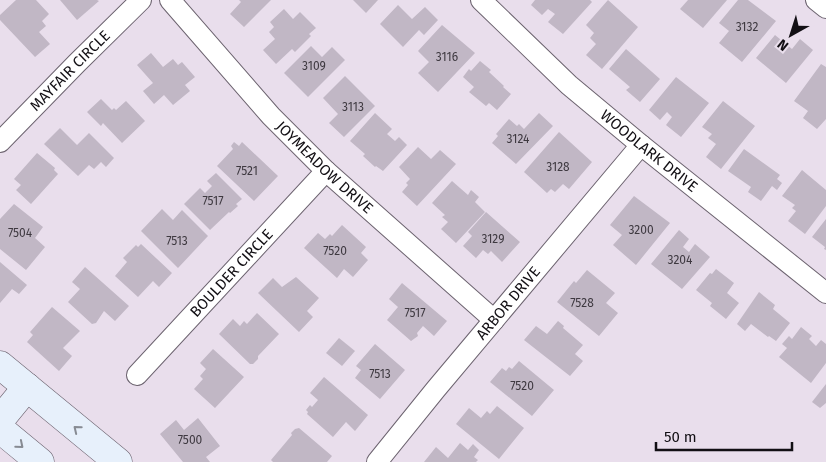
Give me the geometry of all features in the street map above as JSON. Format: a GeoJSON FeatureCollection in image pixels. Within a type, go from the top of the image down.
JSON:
{"type":"FeatureCollection","features":[{"type":"Feature","properties":{"kind":"main road"},"geometry":{"type":"LineString","coordinates":[[0,365],[118,462]]}},
{"type":"Feature","properties":{"kind":"main road"},"geometry":{"type":"LineString","coordinates":[[0,420],[27,387]]}},
{"type":"Feature","properties":{"kind":"main road"},"geometry":{"type":"LineString","coordinates":[[0,429],[40,462]]}},
{"type":"Feature","properties":{"kind":"street","name":"MAYFAIR CIRCLE"},"geometry":{"type":"LineString","coordinates":[[0,142],[141,0]]}},
{"type":"Feature","properties":{"kind":"street","name":"JOYMEADOW DRIVE"},"geometry":{"type":"LineString","coordinates":[[170,0],[272,116],[326,171],[494,320]]}},
{"type":"Feature","properties":{"kind":"street","name":"WOODLARK DRIVE"},"geometry":{"type":"LineString","coordinates":[[481,0],[569,85],[641,146],[826,293]]}},
{"type":"Feature","properties":{"kind":"street"},"geometry":{"type":"LineString","coordinates":[[816,0],[826,8]]}},
{"type":"Feature","properties":{"kind":"street","name":"ARBOR DRIVE"},"geometry":{"type":"LineString","coordinates":[[377,462],[641,146]]}},
{"type":"Feature","properties":{"kind":"street","name":"BOULDER CIRCLE"},"geometry":{"type":"LineString","coordinates":[[137,375],[326,171]]}},
{"type":"Feature","properties":{"kind":"building"},"geometry":{"type":"Polygon","coordinates":[[[16,0],[36,0],[49,14],[42,21],[46,26],[39,32],[50,44],[35,57],[0,20],[0,15],[16,0]]]}},
{"type":"Feature","properties":{"kind":"building"},"geometry":{"type":"Polygon","coordinates":[[[60,0],[97,0],[99,1],[77,20],[60,0]]]}},
{"type":"Feature","properties":{"kind":"building"},"geometry":{"type":"Polygon","coordinates":[[[239,0],[271,0],[244,27],[230,14],[241,2],[239,0]]]}},
{"type":"Feature","properties":{"kind":"building"},"geometry":{"type":"Polygon","coordinates":[[[353,0],[378,0],[366,13],[353,0]]]}},
{"type":"Feature","properties":{"kind":"building"},"geometry":{"type":"Polygon","coordinates":[[[535,0],[590,0],[592,2],[563,34],[548,22],[555,14],[548,9],[542,15],[531,5],[535,0]]]}},
{"type":"Feature","properties":{"kind":"building"},"geometry":{"type":"Polygon","coordinates":[[[608,0],[638,27],[602,69],[586,55],[596,44],[590,38],[594,33],[586,25],[608,0]]]}},
{"type":"Feature","properties":{"kind":"building"},"geometry":{"type":"Polygon","coordinates":[[[688,0],[727,0],[703,28],[680,9],[688,0]]]}},
{"type":"Feature","properties":{"kind":"building"},"geometry":{"type":"Polygon","coordinates":[[[738,0],[748,0],[776,21],[742,62],[719,43],[729,31],[719,23],[738,0]]]}},
{"type":"Feature","properties":{"kind":"building"},"geometry":{"type":"Polygon","coordinates":[[[398,5],[412,19],[425,7],[438,20],[424,35],[419,30],[403,47],[380,24],[398,5]]]}},
{"type":"Feature","properties":{"kind":"building"},"geometry":{"type":"Polygon","coordinates":[[[284,9],[293,19],[300,12],[316,28],[309,34],[311,36],[295,52],[292,49],[276,64],[263,50],[275,39],[269,32],[274,27],[270,22],[284,9]]]}},
{"type":"Feature","properties":{"kind":"building"},"geometry":{"type":"Polygon","coordinates":[[[442,25],[475,53],[438,92],[418,73],[429,62],[418,51],[442,25]]]}},
{"type":"Feature","properties":{"kind":"building"},"geometry":{"type":"Polygon","coordinates":[[[775,35],[792,49],[800,39],[813,50],[786,83],[756,58],[775,35]]]}},
{"type":"Feature","properties":{"kind":"building"},"geometry":{"type":"Polygon","coordinates":[[[311,46],[322,57],[332,47],[345,60],[308,97],[284,73],[311,46]]]}},
{"type":"Feature","properties":{"kind":"building"},"geometry":{"type":"Polygon","coordinates":[[[626,49],[660,79],[640,102],[626,90],[630,87],[609,69],[626,49]]]}},
{"type":"Feature","properties":{"kind":"building"},"geometry":{"type":"Polygon","coordinates":[[[151,53],[163,67],[173,59],[178,65],[182,62],[195,77],[185,85],[190,91],[173,105],[164,95],[154,104],[143,91],[153,83],[137,65],[151,53]]]}},
{"type":"Feature","properties":{"kind":"building"},"geometry":{"type":"Polygon","coordinates":[[[480,61],[491,70],[489,72],[511,94],[497,110],[489,103],[486,106],[469,92],[474,87],[463,77],[469,69],[471,71],[480,61]]]}},
{"type":"Feature","properties":{"kind":"building"},"geometry":{"type":"Polygon","coordinates":[[[821,64],[826,67],[826,119],[817,129],[803,118],[808,111],[794,101],[821,64]]]}},
{"type":"Feature","properties":{"kind":"building"},"geometry":{"type":"Polygon","coordinates":[[[345,76],[375,106],[344,137],[329,123],[338,114],[323,98],[345,76]]]}},
{"type":"Feature","properties":{"kind":"building"},"geometry":{"type":"Polygon","coordinates":[[[676,77],[709,103],[681,137],[666,125],[672,117],[667,112],[660,120],[649,110],[676,77]]]}},
{"type":"Feature","properties":{"kind":"building"},"geometry":{"type":"Polygon","coordinates":[[[101,99],[112,110],[114,108],[116,110],[126,101],[145,121],[122,143],[103,123],[101,126],[87,112],[101,99]]]}},
{"type":"Feature","properties":{"kind":"building"},"geometry":{"type":"Polygon","coordinates":[[[723,101],[755,126],[721,169],[706,157],[716,144],[708,138],[712,134],[702,127],[723,101]]]}},
{"type":"Feature","properties":{"kind":"building"},"geometry":{"type":"Polygon","coordinates":[[[375,113],[392,129],[387,134],[395,141],[399,137],[407,145],[383,171],[375,167],[363,156],[365,154],[350,141],[375,113]]]}},
{"type":"Feature","properties":{"kind":"building"},"geometry":{"type":"Polygon","coordinates":[[[539,113],[553,126],[516,164],[492,143],[498,136],[496,134],[509,119],[524,129],[539,113]]]}},
{"type":"Feature","properties":{"kind":"building"},"geometry":{"type":"Polygon","coordinates":[[[60,128],[77,145],[89,133],[114,158],[106,167],[101,162],[94,169],[89,165],[78,176],[44,144],[60,128]]]}},
{"type":"Feature","properties":{"kind":"building"},"geometry":{"type":"Polygon","coordinates":[[[559,132],[592,162],[569,189],[563,184],[555,192],[551,189],[547,193],[524,172],[559,132]]]}},
{"type":"Feature","properties":{"kind":"building"},"geometry":{"type":"Polygon","coordinates":[[[234,142],[239,146],[242,142],[278,176],[254,201],[217,166],[233,149],[231,146],[234,142]]]}},
{"type":"Feature","properties":{"kind":"building"},"geometry":{"type":"Polygon","coordinates":[[[418,147],[431,159],[440,150],[456,164],[417,206],[402,192],[410,179],[399,167],[418,147]]]}},
{"type":"Feature","properties":{"kind":"building"},"geometry":{"type":"Polygon","coordinates":[[[744,149],[780,175],[777,179],[782,183],[777,190],[772,186],[761,201],[748,192],[751,187],[728,171],[744,149]]]}},
{"type":"Feature","properties":{"kind":"building"},"geometry":{"type":"Polygon","coordinates":[[[37,153],[55,168],[54,170],[58,174],[31,204],[16,190],[21,185],[14,179],[37,153]]]}},
{"type":"Feature","properties":{"kind":"building"},"geometry":{"type":"Polygon","coordinates":[[[802,170],[826,190],[826,206],[805,234],[788,221],[796,211],[792,208],[795,205],[782,196],[802,170]]]}},
{"type":"Feature","properties":{"kind":"building"},"geometry":{"type":"Polygon","coordinates":[[[216,173],[242,199],[236,204],[238,206],[210,230],[184,204],[200,188],[205,193],[212,186],[207,181],[216,173]]]}},
{"type":"Feature","properties":{"kind":"building"},"geometry":{"type":"Polygon","coordinates":[[[452,181],[468,195],[471,190],[479,197],[475,202],[485,212],[456,243],[441,229],[448,222],[442,217],[445,215],[432,203],[452,181]]]}},
{"type":"Feature","properties":{"kind":"building"},"geometry":{"type":"Polygon","coordinates":[[[634,196],[670,223],[636,265],[613,245],[622,235],[610,225],[634,196]]]}},
{"type":"Feature","properties":{"kind":"building"},"geometry":{"type":"Polygon","coordinates":[[[14,204],[43,227],[35,238],[45,247],[26,270],[0,249],[0,219],[14,204]]]}},
{"type":"Feature","properties":{"kind":"building"},"geometry":{"type":"Polygon","coordinates":[[[162,209],[173,220],[182,210],[208,236],[178,268],[141,231],[162,209]]]}},
{"type":"Feature","properties":{"kind":"building"},"geometry":{"type":"Polygon","coordinates":[[[486,212],[520,242],[502,262],[491,251],[488,254],[483,250],[476,258],[463,246],[472,236],[468,232],[486,212]]]}},
{"type":"Feature","properties":{"kind":"building"},"geometry":{"type":"Polygon","coordinates":[[[826,219],[826,250],[824,249],[825,247],[812,237],[826,219]]]}},
{"type":"Feature","properties":{"kind":"building"},"geometry":{"type":"Polygon","coordinates":[[[342,225],[366,247],[361,253],[368,260],[353,277],[344,269],[337,278],[304,248],[318,233],[325,239],[330,234],[332,236],[342,225]]]}},
{"type":"Feature","properties":{"kind":"building"},"geometry":{"type":"Polygon","coordinates":[[[679,230],[689,239],[683,247],[689,252],[695,244],[710,257],[682,289],[651,264],[679,230]]]}},
{"type":"Feature","properties":{"kind":"building"},"geometry":{"type":"Polygon","coordinates":[[[141,244],[172,273],[159,287],[153,281],[138,297],[115,276],[127,262],[123,258],[136,245],[138,247],[141,244]]]}},
{"type":"Feature","properties":{"kind":"building"},"geometry":{"type":"Polygon","coordinates":[[[0,262],[27,285],[19,294],[12,289],[0,303],[0,262]]]}},
{"type":"Feature","properties":{"kind":"building"},"geometry":{"type":"Polygon","coordinates":[[[85,267],[129,306],[115,321],[104,311],[96,323],[92,324],[68,302],[80,289],[72,282],[85,267]]]}},
{"type":"Feature","properties":{"kind":"building"},"geometry":{"type":"Polygon","coordinates":[[[716,269],[734,283],[727,293],[739,303],[726,319],[710,306],[712,303],[696,290],[710,273],[712,274],[716,269]]]}},
{"type":"Feature","properties":{"kind":"building"},"geometry":{"type":"Polygon","coordinates":[[[587,270],[615,293],[606,303],[618,313],[599,336],[557,302],[574,281],[576,283],[587,270]]]}},
{"type":"Feature","properties":{"kind":"building"},"geometry":{"type":"Polygon","coordinates":[[[296,277],[319,298],[307,311],[313,317],[299,332],[258,293],[273,278],[282,287],[296,277]]]}},
{"type":"Feature","properties":{"kind":"building"},"geometry":{"type":"Polygon","coordinates":[[[402,283],[447,321],[434,336],[423,326],[417,333],[418,336],[411,341],[387,320],[398,307],[389,299],[402,283]]]}},
{"type":"Feature","properties":{"kind":"building"},"geometry":{"type":"Polygon","coordinates":[[[759,292],[775,305],[773,309],[790,323],[776,341],[751,324],[745,331],[737,324],[759,292]]]}},
{"type":"Feature","properties":{"kind":"building"},"geometry":{"type":"Polygon","coordinates":[[[52,307],[80,331],[63,348],[72,356],[59,371],[27,342],[33,335],[30,332],[52,307]]]}},
{"type":"Feature","properties":{"kind":"building"},"geometry":{"type":"Polygon","coordinates":[[[257,313],[279,334],[258,356],[258,359],[253,364],[250,364],[219,334],[233,319],[240,326],[244,321],[247,324],[257,313]]]}},
{"type":"Feature","properties":{"kind":"building"},"geometry":{"type":"Polygon","coordinates":[[[558,321],[564,326],[563,328],[583,345],[575,354],[583,361],[570,376],[524,340],[536,326],[547,334],[558,321]]]}},
{"type":"Feature","properties":{"kind":"building"},"geometry":{"type":"Polygon","coordinates":[[[801,327],[812,336],[809,339],[816,346],[821,340],[826,344],[826,363],[811,383],[779,357],[787,348],[782,344],[789,336],[792,339],[801,327]]]}},
{"type":"Feature","properties":{"kind":"building"},"geometry":{"type":"Polygon","coordinates":[[[339,338],[355,351],[342,366],[326,353],[339,338]]]}},
{"type":"Feature","properties":{"kind":"building"},"geometry":{"type":"Polygon","coordinates":[[[375,344],[405,370],[380,399],[355,378],[361,370],[356,366],[375,344]]]}},
{"type":"Feature","properties":{"kind":"building"},"geometry":{"type":"Polygon","coordinates":[[[213,349],[244,377],[215,408],[194,389],[203,379],[200,376],[206,369],[200,363],[213,349]]]}},
{"type":"Feature","properties":{"kind":"building"},"geometry":{"type":"Polygon","coordinates":[[[519,361],[554,390],[532,416],[490,382],[502,368],[506,371],[509,367],[512,369],[519,361]]]}},
{"type":"Feature","properties":{"kind":"building"},"geometry":{"type":"Polygon","coordinates":[[[324,377],[368,415],[355,431],[346,422],[333,437],[307,414],[306,410],[310,405],[312,407],[318,400],[310,393],[324,377]]]}},
{"type":"Feature","properties":{"kind":"building"},"geometry":{"type":"Polygon","coordinates":[[[826,384],[826,403],[820,408],[812,402],[826,384]]]}},
{"type":"Feature","properties":{"kind":"building"},"geometry":{"type":"Polygon","coordinates":[[[497,406],[524,428],[499,459],[456,424],[469,408],[481,418],[487,411],[490,414],[497,406]]]}},
{"type":"Feature","properties":{"kind":"building"},"geometry":{"type":"Polygon","coordinates":[[[198,418],[220,446],[206,457],[210,462],[183,462],[160,434],[176,420],[184,430],[198,418]]]}},
{"type":"Feature","properties":{"kind":"building"},"geometry":{"type":"Polygon","coordinates":[[[299,428],[332,456],[327,462],[273,462],[271,460],[292,435],[291,433],[299,428]]]}},
{"type":"Feature","properties":{"kind":"building"},"geometry":{"type":"Polygon","coordinates":[[[460,443],[468,450],[473,444],[479,450],[474,457],[478,460],[476,462],[424,462],[436,447],[448,458],[460,443]]]}}]}
